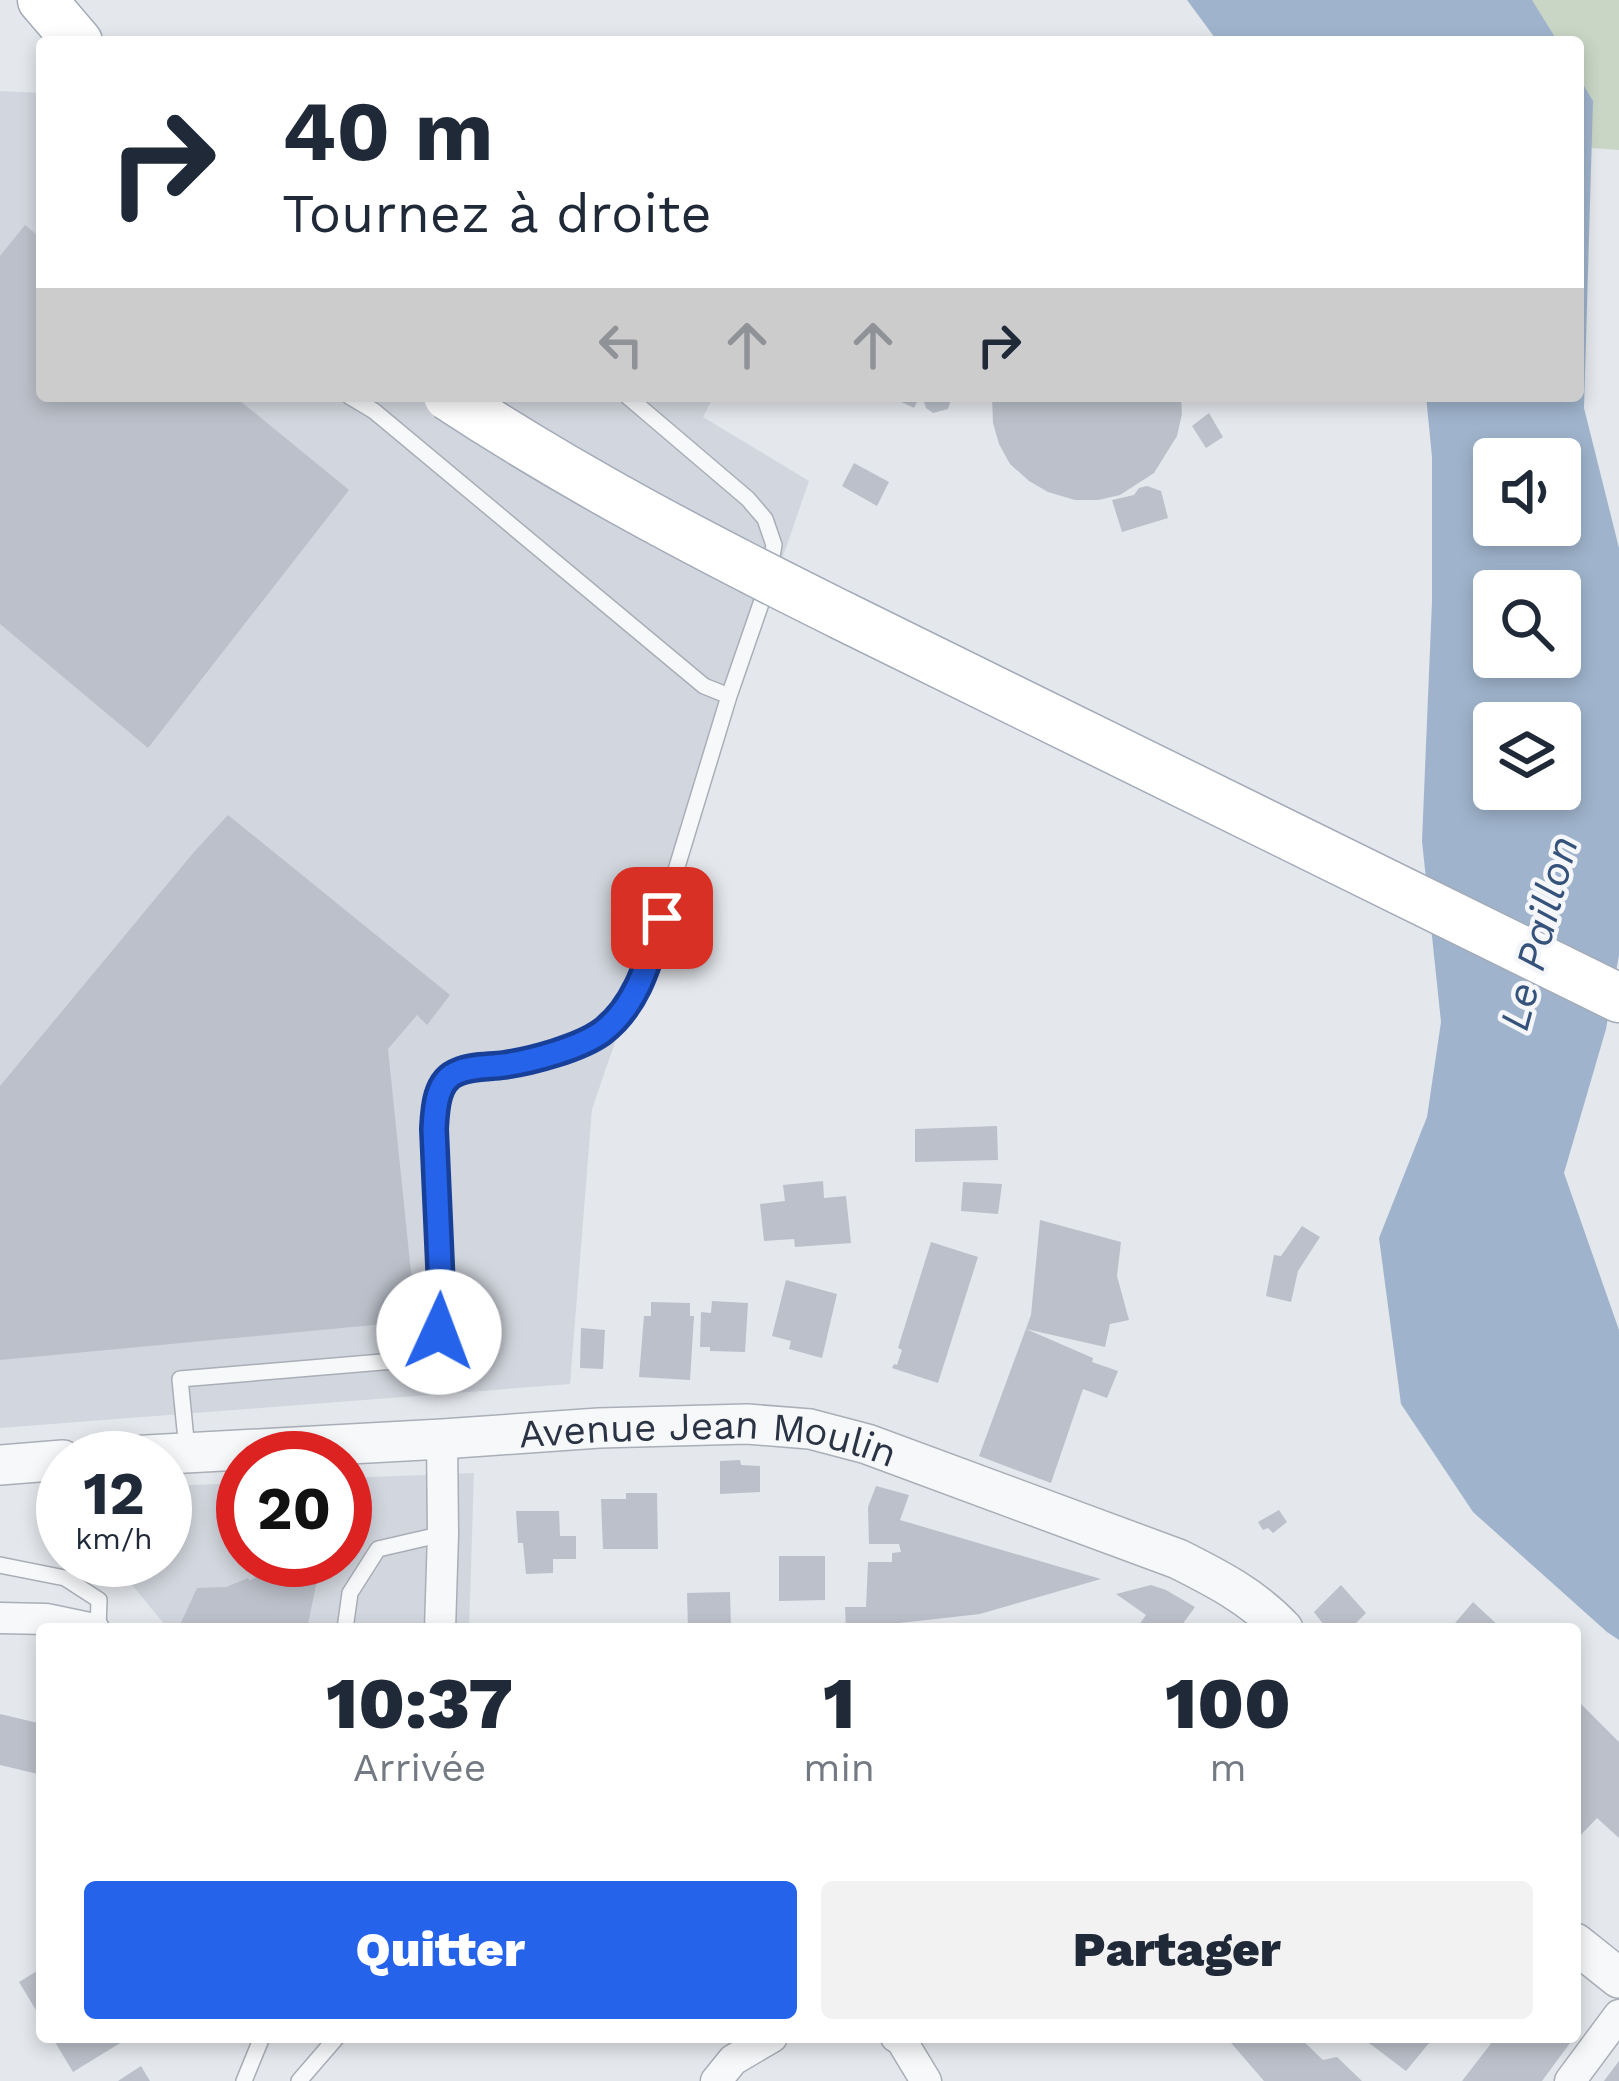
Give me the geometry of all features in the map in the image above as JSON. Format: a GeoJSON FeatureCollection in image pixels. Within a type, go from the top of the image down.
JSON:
{"type":"FeatureCollection","features":[{"type":"Feature","properties":{"kind":"main road"},"geometry":{"type":"LineString","coordinates":[[12,0],[43,36]]}},
{"type":"Feature","properties":{"kind":"main road"},"geometry":{"type":"LineString","coordinates":[[41,0],[73,36]]}},
{"type":"Feature","properties":{"kind":"main road"},"geometry":{"type":"LineString","coordinates":[[457,402],[526,447],[698,544],[845,607],[1382,870],[1619,976]]}},
{"type":"Feature","properties":{"kind":"main road"},"geometry":{"type":"LineString","coordinates":[[495,402],[845,607]]}},
{"type":"Feature","properties":{"kind":"main road"},"geometry":{"type":"LineString","coordinates":[[1382,870],[1619,998]]}},
{"type":"Feature","properties":{"kind":"street","name":"Avenue Jean Moulin"},"geometry":{"type":"LineString","coordinates":[[192,1452],[599,1428],[747,1424],[810,1429],[867,1444],[1178,1559],[1222,1581],[1277,1623]]}},
{"type":"Feature","properties":{"kind":"street"},"geometry":{"type":"LineString","coordinates":[[440,1623],[442,1439]]}},
{"type":"Feature","properties":{"kind":"street"},"geometry":{"type":"LineString","coordinates":[[0,1618],[69,1623]]}},
{"type":"Feature","properties":{"kind":"street"},"geometry":{"type":"LineString","coordinates":[[1581,1948],[1619,1978]]}},
{"type":"Feature","properties":{"kind":"street"},"geometry":{"type":"LineString","coordinates":[[1570,2081],[1619,2015]]}},
{"type":"Feature","properties":{"kind":"street"},"geometry":{"type":"LineString","coordinates":[[716,2081],[733,2060],[762,2043]]}},
{"type":"Feature","properties":{"kind":"street"},"geometry":{"type":"LineString","coordinates":[[900,2043],[926,2081]]}},
{"type":"Feature","properties":{"kind":"lane"},"geometry":{"type":"LineString","coordinates":[[359,402],[704,686],[729,696]]}},
{"type":"Feature","properties":{"kind":"lane"},"geometry":{"type":"LineString","coordinates":[[186,1431],[180,1379],[406,1360],[424,1351],[435,1340],[442,1310],[434,1129],[441,1087],[455,1072],[517,1063],[599,1034],[635,993],[766,590],[774,545],[765,518],[748,499],[634,402]]}},
{"type":"Feature","properties":{"kind":"lane"},"geometry":{"type":"LineString","coordinates":[[346,1623],[350,1593],[378,1549],[443,1534]]}},
{"type":"Feature","properties":{"kind":"lane"},"geometry":{"type":"LineString","coordinates":[[0,1565],[65,1578],[99,1600],[97,1623]]}},
{"type":"Feature","properties":{"kind":"lane"},"geometry":{"type":"LineString","coordinates":[[244,2081],[260,2043]]}},
{"type":"Feature","properties":{"kind":"lane"},"geometry":{"type":"LineString","coordinates":[[299,2081],[334,2043]]}},
{"type":"Feature","properties":{"kind":"shaded area"},"geometry":{"type":"Polygon","coordinates":[[[0,91],[36,93],[36,402],[711,402],[703,417],[809,481],[592,1109],[570,1384],[0,1428],[0,91]]]}},
{"type":"Feature","properties":{"kind":"shaded area"},"geometry":{"type":"Polygon","coordinates":[[[474,1473],[469,1623],[163,1623],[134,1587],[192,1587],[192,1485],[216,1484],[216,1587],[372,1587],[372,1477],[474,1473]]]}},
{"type":"Feature","properties":{"kind":"green space"},"geometry":{"type":"Polygon","coordinates":[[[1472,0],[1619,0],[1619,150],[1584,147],[1584,36],[1480,36],[1472,0]]]}},
{"type":"Feature","properties":{"kind":"water"},"geometry":{"type":"Polygon","coordinates":[[[1187,0],[1532,0],[1554,36],[1214,36],[1187,0]]]}},
{"type":"Feature","properties":{"kind":"water","name":"Le Paillon"},"geometry":{"type":"Polygon","coordinates":[[[1584,86],[1593,101],[1584,408],[1619,548],[1619,955],[1606,1029],[1564,1173],[1619,1330],[1619,1640],[1473,1512],[1401,1404],[1379,1238],[1427,1117],[1441,1022],[1422,841],[1432,601],[1432,457],[1427,402],[1584,402],[1584,86]]]}},
{"type":"Feature","properties":{"kind":"building"},"geometry":{"type":"Polygon","coordinates":[[[25,225],[36,234],[36,402],[241,402],[349,490],[148,748],[0,624],[0,256],[25,225]]]}},
{"type":"Feature","properties":{"kind":"building"},"geometry":{"type":"Polygon","coordinates":[[[924,402],[950,402],[948,409],[933,413],[924,402]]]}},
{"type":"Feature","properties":{"kind":"building"},"geometry":{"type":"Polygon","coordinates":[[[992,402],[1181,402],[1177,436],[1154,473],[1120,495],[1098,500],[1075,500],[1029,481],[1010,464],[993,423],[992,402]]]}},
{"type":"Feature","properties":{"kind":"building"},"geometry":{"type":"Polygon","coordinates":[[[1209,413],[1223,437],[1206,448],[1192,426],[1209,413]]]}},
{"type":"Feature","properties":{"kind":"building"},"geometry":{"type":"Polygon","coordinates":[[[854,463],[889,482],[877,506],[842,486],[854,463]]]}},
{"type":"Feature","properties":{"kind":"building"},"geometry":{"type":"Polygon","coordinates":[[[1147,486],[1161,491],[1168,518],[1122,532],[1112,500],[1147,486]]]}},
{"type":"Feature","properties":{"kind":"building"},"geometry":{"type":"Polygon","coordinates":[[[228,815],[450,995],[427,1025],[417,1015],[388,1049],[416,1321],[0,1360],[0,1086],[228,815]]]}},
{"type":"Feature","properties":{"kind":"building"},"geometry":{"type":"Polygon","coordinates":[[[997,1126],[998,1160],[915,1162],[915,1129],[997,1126]]]}},
{"type":"Feature","properties":{"kind":"building"},"geometry":{"type":"Polygon","coordinates":[[[823,1181],[824,1198],[846,1196],[851,1243],[795,1247],[794,1239],[764,1241],[760,1204],[785,1201],[783,1185],[823,1181]]]}},
{"type":"Feature","properties":{"kind":"building"},"geometry":{"type":"Polygon","coordinates":[[[963,1182],[1002,1184],[998,1214],[961,1211],[963,1182]]]}},
{"type":"Feature","properties":{"kind":"building"},"geometry":{"type":"Polygon","coordinates":[[[1040,1220],[1121,1242],[1117,1276],[1129,1320],[1110,1324],[1105,1347],[1026,1329],[1118,1371],[1107,1398],[1083,1389],[1051,1483],[979,1456],[1031,1315],[1040,1220]]]}},
{"type":"Feature","properties":{"kind":"building"},"geometry":{"type":"Polygon","coordinates":[[[1302,1226],[1320,1237],[1298,1271],[1291,1302],[1266,1296],[1274,1255],[1281,1256],[1302,1226]]]}},
{"type":"Feature","properties":{"kind":"building"},"geometry":{"type":"Polygon","coordinates":[[[931,1242],[978,1257],[938,1383],[892,1368],[902,1350],[898,1348],[931,1242]]]}},
{"type":"Feature","properties":{"kind":"building"},"geometry":{"type":"Polygon","coordinates":[[[786,1280],[837,1294],[822,1358],[789,1349],[791,1341],[772,1336],[786,1280]]]}},
{"type":"Feature","properties":{"kind":"building"},"geometry":{"type":"Polygon","coordinates":[[[712,1301],[748,1303],[745,1352],[700,1347],[701,1312],[711,1313],[712,1301]]]}},
{"type":"Feature","properties":{"kind":"building"},"geometry":{"type":"Polygon","coordinates":[[[651,1302],[690,1303],[690,1316],[694,1316],[690,1380],[639,1377],[644,1316],[651,1316],[651,1302]]]}},
{"type":"Feature","properties":{"kind":"building"},"geometry":{"type":"Polygon","coordinates":[[[581,1328],[605,1330],[603,1369],[580,1368],[581,1328]]]}},
{"type":"Feature","properties":{"kind":"building"},"geometry":{"type":"Polygon","coordinates":[[[740,1460],[741,1465],[760,1466],[760,1492],[720,1494],[720,1461],[740,1460]]]}},
{"type":"Feature","properties":{"kind":"building"},"geometry":{"type":"Polygon","coordinates":[[[876,1486],[909,1495],[900,1520],[1101,1579],[980,1614],[900,1623],[846,1623],[845,1607],[866,1607],[868,1562],[892,1562],[892,1553],[901,1552],[899,1544],[869,1544],[868,1507],[876,1486]]]}},
{"type":"Feature","properties":{"kind":"building"},"geometry":{"type":"Polygon","coordinates":[[[626,1493],[657,1493],[658,1549],[603,1549],[601,1499],[626,1499],[626,1493]]]}},
{"type":"Feature","properties":{"kind":"building"},"geometry":{"type":"Polygon","coordinates":[[[1279,1510],[1287,1522],[1273,1533],[1263,1530],[1258,1522],[1279,1510]]]}},
{"type":"Feature","properties":{"kind":"building"},"geometry":{"type":"Polygon","coordinates":[[[516,1511],[559,1511],[560,1536],[576,1536],[576,1559],[553,1559],[553,1573],[526,1574],[516,1511]]]}},
{"type":"Feature","properties":{"kind":"building"},"geometry":{"type":"Polygon","coordinates":[[[779,1556],[825,1556],[825,1600],[779,1601],[779,1556]]]}},
{"type":"Feature","properties":{"kind":"building"},"geometry":{"type":"Polygon","coordinates":[[[1151,1585],[1195,1607],[1183,1623],[1140,1623],[1146,1615],[1116,1594],[1151,1585]]]}},
{"type":"Feature","properties":{"kind":"building"},"geometry":{"type":"Polygon","coordinates":[[[1341,1585],[1366,1613],[1356,1623],[1322,1623],[1314,1612],[1341,1585]]]}},
{"type":"Feature","properties":{"kind":"building"},"geometry":{"type":"Polygon","coordinates":[[[316,1587],[308,1623],[181,1623],[197,1588],[316,1587]]]}},
{"type":"Feature","properties":{"kind":"building"},"geometry":{"type":"Polygon","coordinates":[[[730,1592],[731,1623],[688,1623],[687,1593],[730,1592]]]}},
{"type":"Feature","properties":{"kind":"building"},"geometry":{"type":"Polygon","coordinates":[[[1473,1602],[1496,1623],[1455,1623],[1473,1602]]]}},
{"type":"Feature","properties":{"kind":"building"},"geometry":{"type":"Polygon","coordinates":[[[1581,1704],[1619,1742],[1619,1838],[1597,1818],[1581,1835],[1581,1704]]]}},
{"type":"Feature","properties":{"kind":"building"},"geometry":{"type":"Polygon","coordinates":[[[0,1714],[36,1723],[36,1774],[0,1765],[0,1714]]]}},
{"type":"Feature","properties":{"kind":"building"},"geometry":{"type":"Polygon","coordinates":[[[36,1972],[36,2010],[19,1982],[36,1972]]]}},
{"type":"Feature","properties":{"kind":"building"},"geometry":{"type":"Polygon","coordinates":[[[56,2043],[120,2043],[73,2072],[56,2043]]]}},
{"type":"Feature","properties":{"kind":"building"},"geometry":{"type":"Polygon","coordinates":[[[1231,2043],[1305,2043],[1323,2060],[1337,2057],[1362,2081],[1264,2081],[1231,2043]]]}},
{"type":"Feature","properties":{"kind":"building"},"geometry":{"type":"Polygon","coordinates":[[[1369,2043],[1429,2043],[1406,2071],[1369,2043]]]}},
{"type":"Feature","properties":{"kind":"building"},"geometry":{"type":"Polygon","coordinates":[[[1491,2043],[1570,2043],[1542,2081],[1462,2081],[1491,2043]]]}},
{"type":"Feature","properties":{"kind":"building"},"geometry":{"type":"Polygon","coordinates":[[[1619,2061],[1619,2081],[1604,2081],[1619,2061]]]}},
{"type":"Feature","properties":{"kind":"building"},"geometry":{"type":"Polygon","coordinates":[[[141,2066],[150,2081],[118,2081],[141,2066]]]}},
{"type":"Feature","properties":{"kind":"route"},"geometry":{"type":"LineString","coordinates":[[439,1332],[434,1129],[441,1087],[455,1072],[517,1063],[599,1034],[635,993],[662,918]]}}]}
